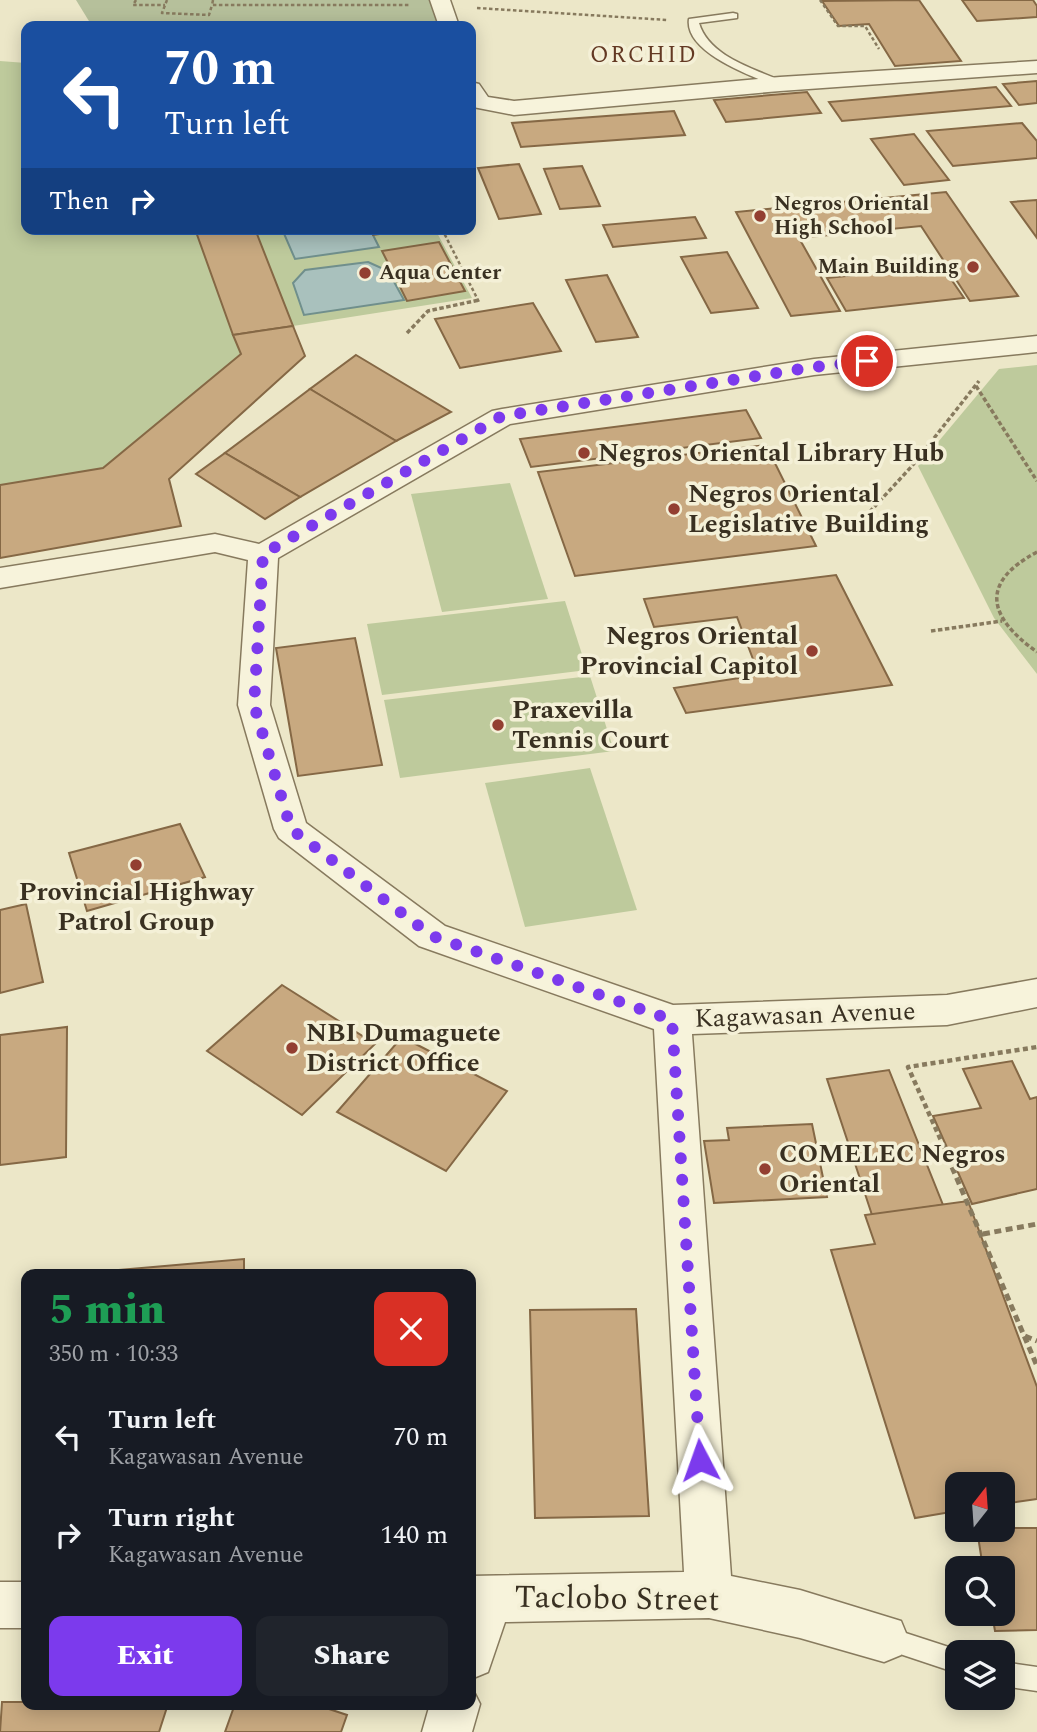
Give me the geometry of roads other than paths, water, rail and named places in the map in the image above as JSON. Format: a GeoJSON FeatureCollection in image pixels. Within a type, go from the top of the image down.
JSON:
{"type":"FeatureCollection","features":[{"type":"Feature","properties":{"kind":"street"},"geometry":{"type":"LineString","coordinates":[[441,3],[447,21]]}},
{"type":"Feature","properties":{"kind":"street"},"geometry":{"type":"LineString","coordinates":[[476,96],[481,102],[514,108],[779,84],[1037,67]]}},
{"type":"Feature","properties":{"kind":"street"},"geometry":{"type":"LineString","coordinates":[[0,578],[215,543],[263,554],[502,416],[814,367],[1037,344]]}},
{"type":"Feature","properties":{"kind":"street","name":"Kagawasan Avenue"},"geometry":{"type":"LineString","coordinates":[[263,554],[254,705],[291,829],[432,936],[672,1020],[947,1010],[1037,993]]}},
{"type":"Feature","properties":{"kind":"street"},"geometry":{"type":"LineString","coordinates":[[672,1020],[709,1595]]}},
{"type":"Feature","properties":{"kind":"street","name":"Taclobo Street"},"geometry":{"type":"LineString","coordinates":[[480,1599],[709,1595],[800,1614],[884,1638]]}},
{"type":"Feature","properties":{"kind":"street"},"geometry":{"type":"LineString","coordinates":[[476,1624],[480,1599]]}},
{"type":"Feature","properties":{"kind":"street"},"geometry":{"type":"LineString","coordinates":[[0,1605],[21,1605]]}},
{"type":"Feature","properties":{"kind":"street"},"geometry":{"type":"LineString","coordinates":[[447,1732],[453,1710]]}},
{"type":"Feature","properties":{"kind":"lane"},"geometry":{"type":"LineString","coordinates":[[733,16],[693,21],[693,29],[700,40],[721,56],[779,84]]}},
{"type":"Feature","properties":{"kind":"lane"},"geometry":{"type":"LineString","coordinates":[[884,1638],[945,1657]]}},
{"type":"Feature","properties":{"kind":"lane"},"geometry":{"type":"LineString","coordinates":[[1015,1676],[1037,1679]]}},
{"type":"Feature","properties":{"kind":"water"},"geometry":{"type":"Polygon","coordinates":[[[285,235],[373,235],[379,247],[295,259],[285,235]]]}},
{"type":"Feature","properties":{"kind":"water"},"geometry":{"type":"Polygon","coordinates":[[[368,262],[388,271],[404,300],[304,315],[293,283],[305,270],[368,262]]]}},
{"type":"Feature","properties":{"kind":"place","name":"Negros Oriental High School"},"geometry":{"type":"Point","coordinates":[760,216]}},
{"type":"Feature","properties":{"kind":"place","name":"Main Building"},"geometry":{"type":"Point","coordinates":[973,267]}},
{"type":"Feature","properties":{"kind":"place","name":"Aqua Center"},"geometry":{"type":"Point","coordinates":[365,273]}},
{"type":"Feature","properties":{"kind":"place","name":"Negros Oriental Library Hub"},"geometry":{"type":"Point","coordinates":[584,453]}},
{"type":"Feature","properties":{"kind":"place","name":"Negros Oriental Legislative Building"},"geometry":{"type":"Point","coordinates":[674,509]}},
{"type":"Feature","properties":{"kind":"place","name":"Negros Oriental Provincial Capitol"},"geometry":{"type":"Point","coordinates":[812,651]}},
{"type":"Feature","properties":{"kind":"place","name":"Praxevilla Tennis Court"},"geometry":{"type":"Point","coordinates":[498,725]}},
{"type":"Feature","properties":{"kind":"place","name":"Provincial Highway Patrol Group"},"geometry":{"type":"Point","coordinates":[136,865]}},
{"type":"Feature","properties":{"kind":"place","name":"NBI Dumaguete District Office"},"geometry":{"type":"Point","coordinates":[292,1048]}},
{"type":"Feature","properties":{"kind":"place","name":"COMELEC Negros Oriental"},"geometry":{"type":"Point","coordinates":[765,1169]}},
{"type":"Feature","properties":{"kind":"district","name":"ORCHID"},"geometry":{"type":"Point","coordinates":[644,55]}}]}
